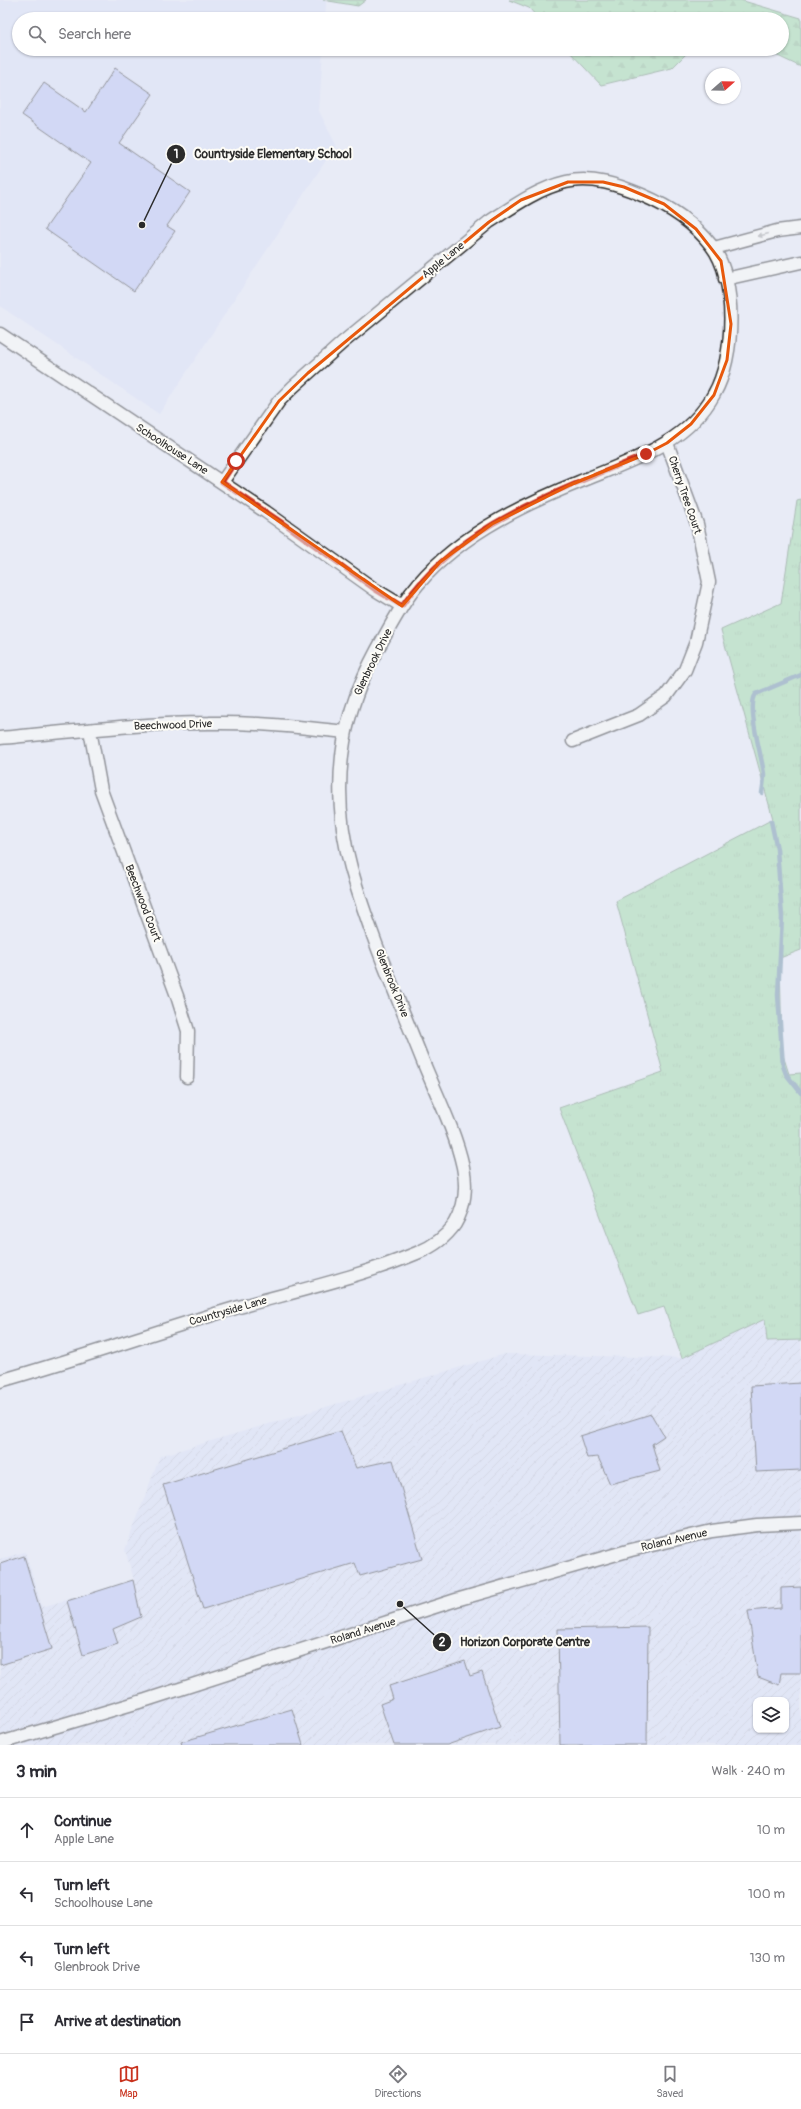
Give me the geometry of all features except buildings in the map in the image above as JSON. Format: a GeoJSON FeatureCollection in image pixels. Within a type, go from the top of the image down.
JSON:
{"type":"FeatureCollection","features":[{"type":"Feature","properties":{"kind":"street","name":"Apple Lane"},"geometry":{"type":"LineString","coordinates":[[222,482],[279,401],[308,372],[489,222],[521,200],[568,182],[603,182],[624,187],[664,204],[696,229],[714,248]]}},
{"type":"Feature","properties":{"kind":"street"},"geometry":{"type":"LineString","coordinates":[[714,248],[776,231],[801,228]]}},
{"type":"Feature","properties":{"kind":"street","name":"Glenbrook Drive"},"geometry":{"type":"LineString","coordinates":[[450,1230],[458,1219],[463,1204],[465,1187],[463,1168],[449,1126],[378,949],[350,864],[341,800],[341,759],[345,732],[354,701],[369,666],[402,606],[440,562],[456,548],[492,524],[551,494],[666,444],[691,424],[704,410],[714,395],[722,378],[727,360],[731,324],[725,279],[720,260],[714,248]]}},
{"type":"Feature","properties":{"kind":"street"},"geometry":{"type":"LineString","coordinates":[[725,279],[801,262]]}},
{"type":"Feature","properties":{"kind":"street","name":"Schoolhouse Lane"},"geometry":{"type":"LineString","coordinates":[[0,334],[283,523],[374,589],[402,606]]}},
{"type":"Feature","properties":{"kind":"street","name":"Cherry Tree Court"},"geometry":{"type":"LineString","coordinates":[[573,741],[640,715],[666,696],[684,670],[696,642],[709,582],[697,524],[666,444]]}},
{"type":"Feature","properties":{"kind":"street","name":"Beechwood Drive"},"geometry":{"type":"LineString","coordinates":[[0,738],[209,722],[345,732]]}},
{"type":"Feature","properties":{"kind":"street","name":"Beechwood Court"},"geometry":{"type":"LineString","coordinates":[[90,730],[101,790],[177,996],[188,1031],[189,1048],[187,1077]]}},
{"type":"Feature","properties":{"kind":"street","name":"Countryside Lane"},"geometry":{"type":"LineString","coordinates":[[0,1381],[180,1324],[384,1265],[432,1246],[450,1230]]}},
{"type":"Feature","properties":{"kind":"street","name":"Roland Avenue"},"geometry":{"type":"LineString","coordinates":[[0,1742],[146,1700],[456,1600],[631,1550],[712,1531],[757,1525],[801,1523]]}},
{"type":"Feature","properties":{"kind":"highlighted area"},"geometry":{"type":"Polygon","coordinates":[[[568,182],[603,182],[624,187],[664,204],[696,229],[721,261],[731,324],[727,360],[714,395],[691,424],[667,443],[646,454],[570,485],[492,524],[440,562],[402,606],[222,482],[279,401],[308,373],[489,222],[521,200],[568,182]]]}},
{"type":"Feature","properties":{"kind":"shaded area"},"geometry":{"type":"Polygon","coordinates":[[[0,0],[323,0],[326,2],[325,12],[12,12],[12,56],[323,56],[319,111],[336,145],[159,414],[0,306],[0,0]]]}},
{"type":"Feature","properties":{"kind":"shaded area"},"geometry":{"type":"Polygon","coordinates":[[[765,1319],[767,1341],[801,1340],[801,1745],[0,1745],[0,1559],[25,1552],[42,1607],[134,1580],[125,1550],[160,1456],[505,1354],[682,1358],[765,1319]]]}},
{"type":"Feature","properties":{"kind":"green space"},"geometry":{"type":"Polygon","coordinates":[[[323,0],[366,0],[358,6],[323,0]]]}},
{"type":"Feature","properties":{"kind":"green space"},"geometry":{"type":"Polygon","coordinates":[[[509,0],[740,0],[781,12],[533,12],[529,8],[509,0]]]}},
{"type":"Feature","properties":{"kind":"green space"},"geometry":{"type":"Polygon","coordinates":[[[789,14],[801,18],[801,67],[778,56],[789,56],[789,14]]]}},
{"type":"Feature","properties":{"kind":"green space"},"geometry":{"type":"Polygon","coordinates":[[[574,56],[684,56],[672,68],[601,85],[574,56]]]}},
{"type":"Feature","properties":{"kind":"green space"},"geometry":{"type":"Polygon","coordinates":[[[801,500],[801,950],[780,958],[782,1052],[789,1074],[801,1073],[801,1340],[767,1341],[765,1319],[682,1358],[664,1307],[638,1315],[559,1108],[663,1072],[616,901],[773,819],[721,630],[781,603],[797,501],[801,500]]]}},
{"type":"Feature","properties":{"kind":"waterway"},"geometry":{"type":"LineString","coordinates":[[762,793],[764,774],[754,720],[753,700],[756,694],[801,675]]}},
{"type":"Feature","properties":{"kind":"waterway"},"geometry":{"type":"LineString","coordinates":[[771,821],[777,849],[782,917],[778,995],[783,1066],[786,1074],[801,1093]]}},
{"type":"Feature","properties":{"kind":"place","name":"Countryside Elementary School"},"geometry":{"type":"Point","coordinates":[142,225]}},
{"type":"Feature","properties":{"kind":"place","name":"Horizon Corporate Centre"},"geometry":{"type":"Point","coordinates":[400,1604]}},
{"type":"Feature","properties":{"kind":"route"},"geometry":{"type":"LineString","coordinates":[[236,461],[222,482],[283,523],[374,589],[402,606],[425,577],[440,562],[456,548],[492,524],[570,485],[646,454]]}}]}
